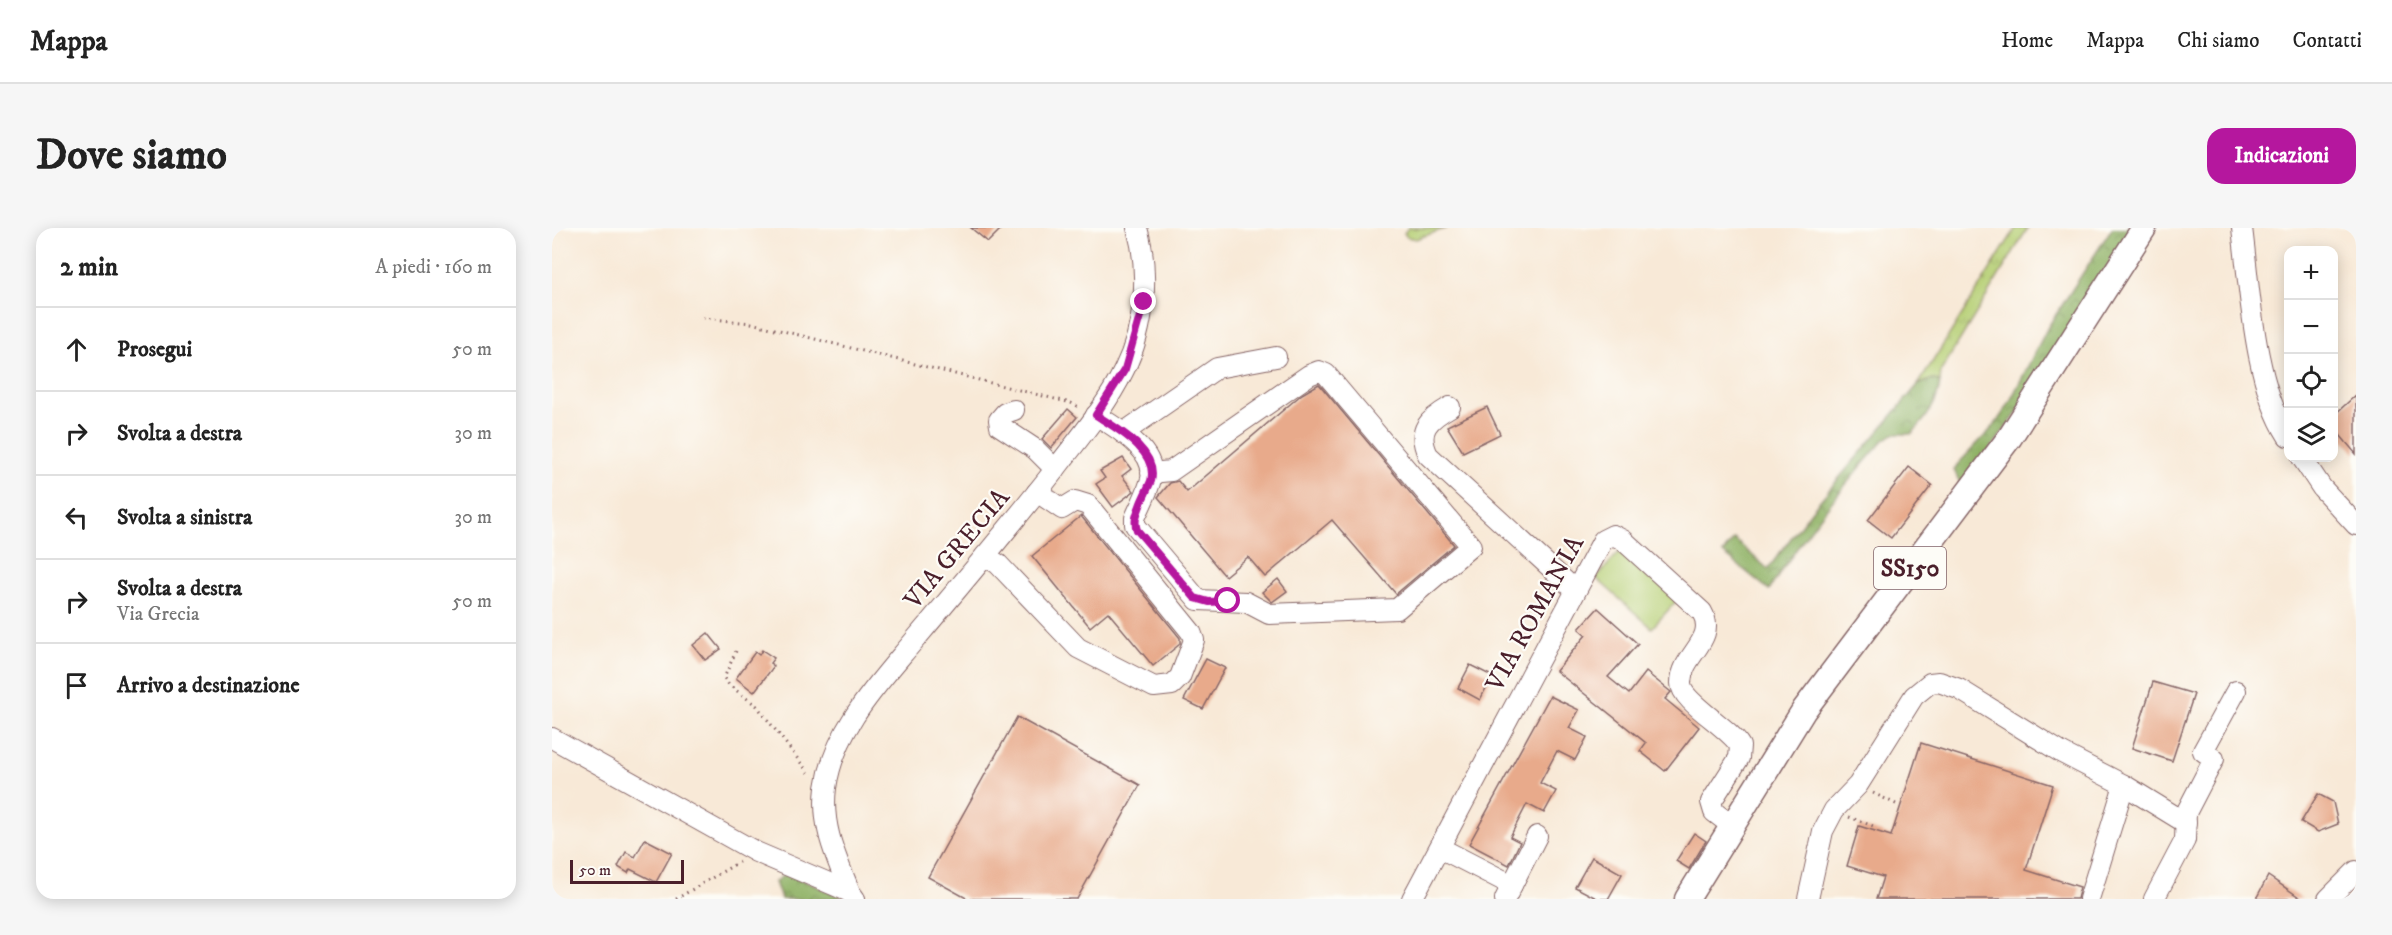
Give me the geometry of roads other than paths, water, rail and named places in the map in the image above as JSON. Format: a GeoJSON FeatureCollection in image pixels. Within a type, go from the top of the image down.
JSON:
{"type":"FeatureCollection","features":[{"type":"Feature","properties":{"kind":"main road","name":"SS150"},"geometry":{"type":"LineString","coordinates":[[1687,899],[1804,710],[2010,437],[2140,232]]}},
{"type":"Feature","properties":{"kind":"street","name":"VIA GRECIA"},"geometry":{"type":"LineString","coordinates":[[852,896],[828,838],[824,816],[826,789],[840,738],[864,703],[1055,469],[1096,415],[1125,369],[1144,302],[1143,265],[1137,228]]}},
{"type":"Feature","properties":{"kind":"street"},"geometry":{"type":"LineString","coordinates":[[2242,228],[2264,376],[2273,405],[2284,426]]}},
{"type":"Feature","properties":{"kind":"street"},"geometry":{"type":"LineString","coordinates":[[1123,433],[1217,368],[1276,357]]}},
{"type":"Feature","properties":{"kind":"street"},"geometry":{"type":"LineString","coordinates":[[1096,415],[1123,433],[1147,458],[1151,473],[1135,525],[1188,590],[1202,601],[1246,602],[1269,614],[1397,609],[1471,546],[1326,374],[1319,371],[1309,375],[1171,471],[1151,473]]}},
{"type":"Feature","properties":{"kind":"street"},"geometry":{"type":"LineString","coordinates":[[1450,407],[1438,414],[1422,432],[1422,442],[1428,455],[1575,590]]}},
{"type":"Feature","properties":{"kind":"street"},"geometry":{"type":"LineString","coordinates":[[1014,410],[1005,413],[999,420],[1000,426],[1035,449],[1055,469]]}},
{"type":"Feature","properties":{"kind":"street"},"geometry":{"type":"LineString","coordinates":[[2305,462],[2322,488],[2356,525]]}},
{"type":"Feature","properties":{"kind":"street"},"geometry":{"type":"LineString","coordinates":[[986,556],[998,564],[1078,648],[1154,687],[1172,685],[1180,677],[1194,640],[1191,632],[1088,505],[1075,501],[1062,508],[1037,492]]}},
{"type":"Feature","properties":{"kind":"street","name":"VIA ROMANIA"},"geometry":{"type":"LineString","coordinates":[[1412,899],[1575,590],[1603,540],[1613,535],[1623,540],[1702,612],[1707,621],[1707,632],[1685,668],[1680,683],[1684,694],[1726,730],[1740,746],[1739,758],[1711,802],[1714,812],[1731,825]]}},
{"type":"Feature","properties":{"kind":"street"},"geometry":{"type":"LineString","coordinates":[[1808,899],[1823,831],[1834,810],[1858,785],[1914,696],[1922,687],[1939,682],[1959,689],[2062,753],[2124,785],[2186,823]]}},
{"type":"Feature","properties":{"kind":"street"},"geometry":{"type":"LineString","coordinates":[[2154,899],[2186,840],[2186,813],[2214,759],[2203,752],[2236,691]]}},
{"type":"Feature","properties":{"kind":"street"},"geometry":{"type":"LineString","coordinates":[[552,738],[756,852],[852,896]]}},
{"type":"Feature","properties":{"kind":"street"},"geometry":{"type":"LineString","coordinates":[[2089,899],[2124,785]]}},
{"type":"Feature","properties":{"kind":"street"},"geometry":{"type":"LineString","coordinates":[[1440,848],[1509,892],[1537,836]]}},
{"type":"Feature","properties":{"kind":"street"},"geometry":{"type":"LineString","coordinates":[[2328,899],[2356,871]]}}]}
